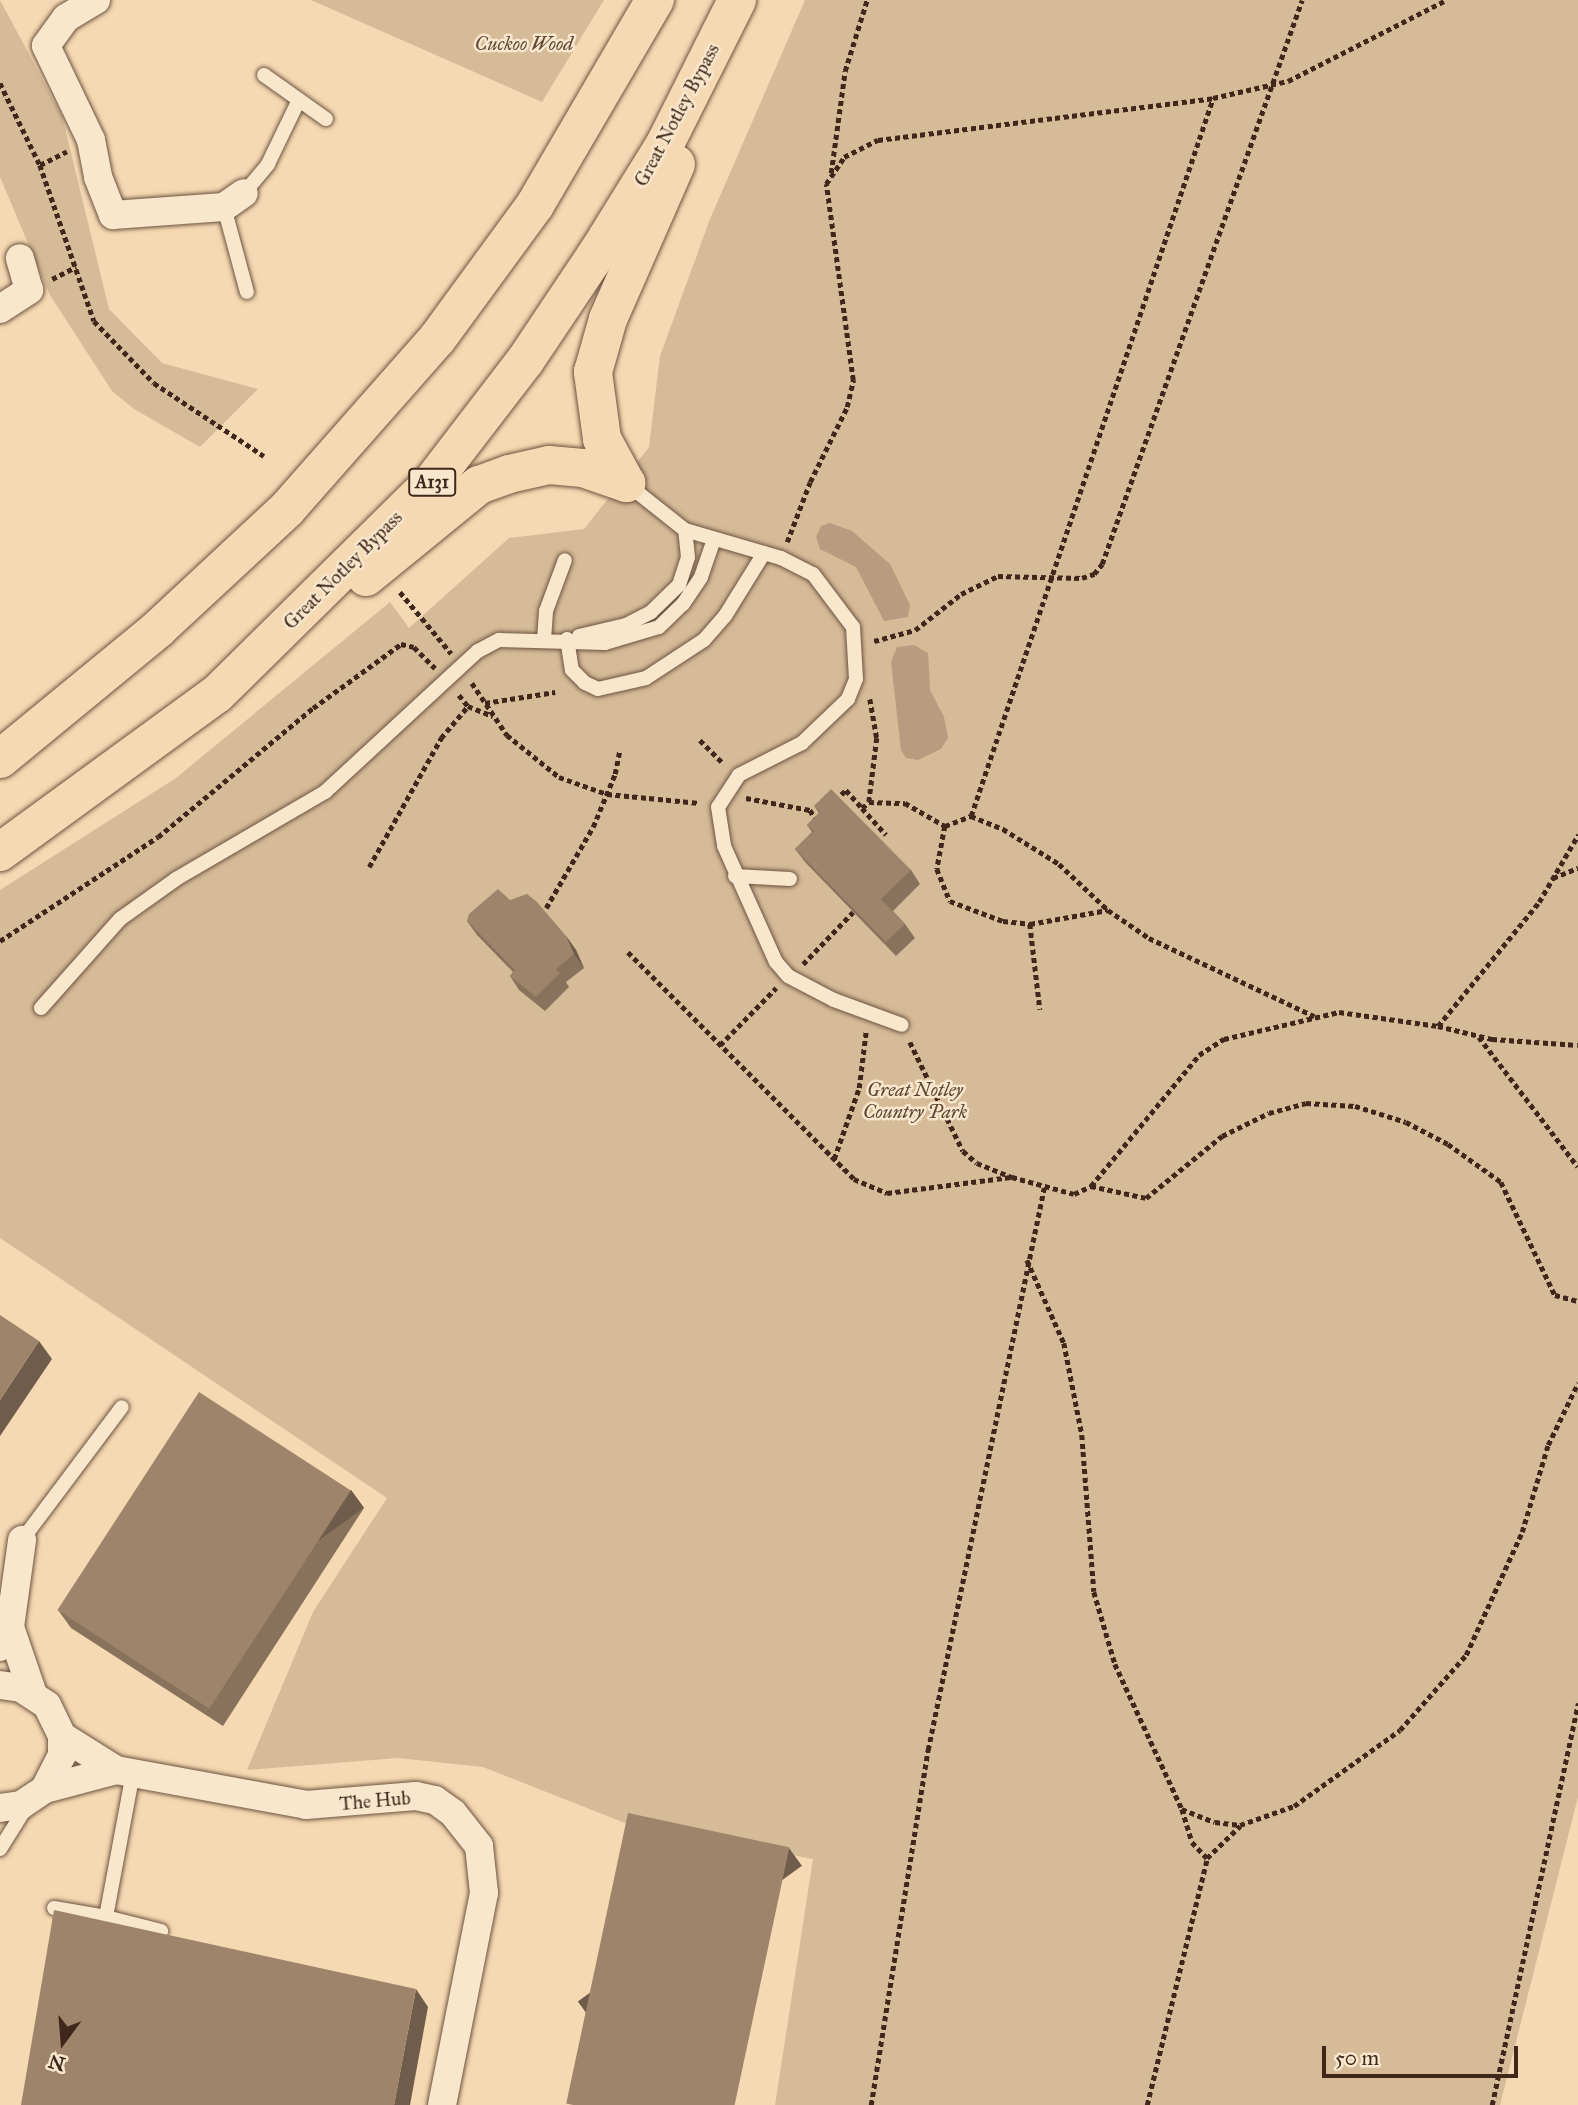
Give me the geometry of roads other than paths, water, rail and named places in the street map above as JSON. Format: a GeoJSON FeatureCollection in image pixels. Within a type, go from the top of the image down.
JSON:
{"type":"FeatureCollection","features":[{"type":"Feature","properties":{"kind":"highway"},"geometry":{"type":"LineString","coordinates":[[0,759],[158,629],[287,509],[428,349],[535,205],[655,0]]}},
{"type":"Feature","properties":{"kind":"highway"},"geometry":{"type":"LineString","coordinates":[[626,483],[602,439],[593,372],[608,319],[682,149],[734,5]]}},
{"type":"Feature","properties":{"kind":"highway","name":"Great Notley Bypass"},"geometry":{"type":"LineString","coordinates":[[0,852],[217,694],[432,482],[525,361],[665,144],[734,5]]}},
{"type":"Feature","properties":{"kind":"highway"},"geometry":{"type":"LineString","coordinates":[[217,694],[479,485],[549,465],[583,468],[626,483]]}},
{"type":"Feature","properties":{"kind":"street"},"geometry":{"type":"LineString","coordinates":[[96,0],[66,18],[46,46],[91,140],[97,177],[113,215],[234,200]]}},
{"type":"Feature","properties":{"kind":"street"},"geometry":{"type":"LineString","coordinates":[[0,309],[29,290],[20,258]]}},
{"type":"Feature","properties":{"kind":"street"},"geometry":{"type":"LineString","coordinates":[[22,1540],[5,1637],[33,1694]]}},
{"type":"Feature","properties":{"kind":"street"},"geometry":{"type":"LineString","coordinates":[[0,1685],[33,1694],[47,1705],[62,1736],[59,1765],[38,1795]]}},
{"type":"Feature","properties":{"kind":"street","name":"The Hub"},"geometry":{"type":"LineString","coordinates":[[62,1736],[82,1753],[124,1771],[306,1805],[416,1796],[435,1800],[467,1828],[479,1846],[484,1893],[442,2105]]}},
{"type":"Feature","properties":{"kind":"street","name":"The Hub"},"geometry":{"type":"LineString","coordinates":[[0,1808],[124,1771]]}},
{"type":"Feature","properties":{"kind":"lane"},"geometry":{"type":"LineString","coordinates":[[264,75],[326,119]]}},
{"type":"Feature","properties":{"kind":"lane"},"geometry":{"type":"LineString","coordinates":[[247,292],[234,200],[268,164],[299,100]]}},
{"type":"Feature","properties":{"kind":"lane"},"geometry":{"type":"LineString","coordinates":[[626,483],[685,530],[781,558],[813,574],[836,600],[853,627],[856,679],[848,699],[820,730],[739,775],[718,807],[724,846],[776,962],[788,976],[902,1026]]}},
{"type":"Feature","properties":{"kind":"lane"},"geometry":{"type":"LineString","coordinates":[[567,639],[626,625],[650,611],[679,585],[688,557],[685,530]]}},
{"type":"Feature","properties":{"kind":"lane"},"geometry":{"type":"LineString","coordinates":[[41,1008],[120,919],[176,878],[326,792],[445,679],[499,640],[567,639],[605,643],[659,627],[683,604],[701,577],[714,539]]}},
{"type":"Feature","properties":{"kind":"lane"},"geometry":{"type":"LineString","coordinates":[[567,639],[572,670],[585,683],[598,689],[646,678],[704,639],[725,616],[764,553]]}},
{"type":"Feature","properties":{"kind":"lane"},"geometry":{"type":"LineString","coordinates":[[544,640],[546,611],[565,560]]}},
{"type":"Feature","properties":{"kind":"lane"},"geometry":{"type":"LineString","coordinates":[[736,876],[790,879]]}},
{"type":"Feature","properties":{"kind":"lane"},"geometry":{"type":"LineString","coordinates":[[22,1540],[122,1408]]}},
{"type":"Feature","properties":{"kind":"lane"},"geometry":{"type":"LineString","coordinates":[[106,1917],[124,1771]]}},
{"type":"Feature","properties":{"kind":"lane"},"geometry":{"type":"LineString","coordinates":[[0,1849],[38,1795]]}},
{"type":"Feature","properties":{"kind":"lane"},"geometry":{"type":"LineString","coordinates":[[54,1908],[106,1917],[161,1931]]}},
{"type":"Feature","properties":{"kind":"park label","name":"Cuckoo Wood"},"geometry":{"type":"Point","coordinates":[524,44]}},
{"type":"Feature","properties":{"kind":"park label","name":"Great Notley Country Park"},"geometry":{"type":"Point","coordinates":[915,1101]}}]}
